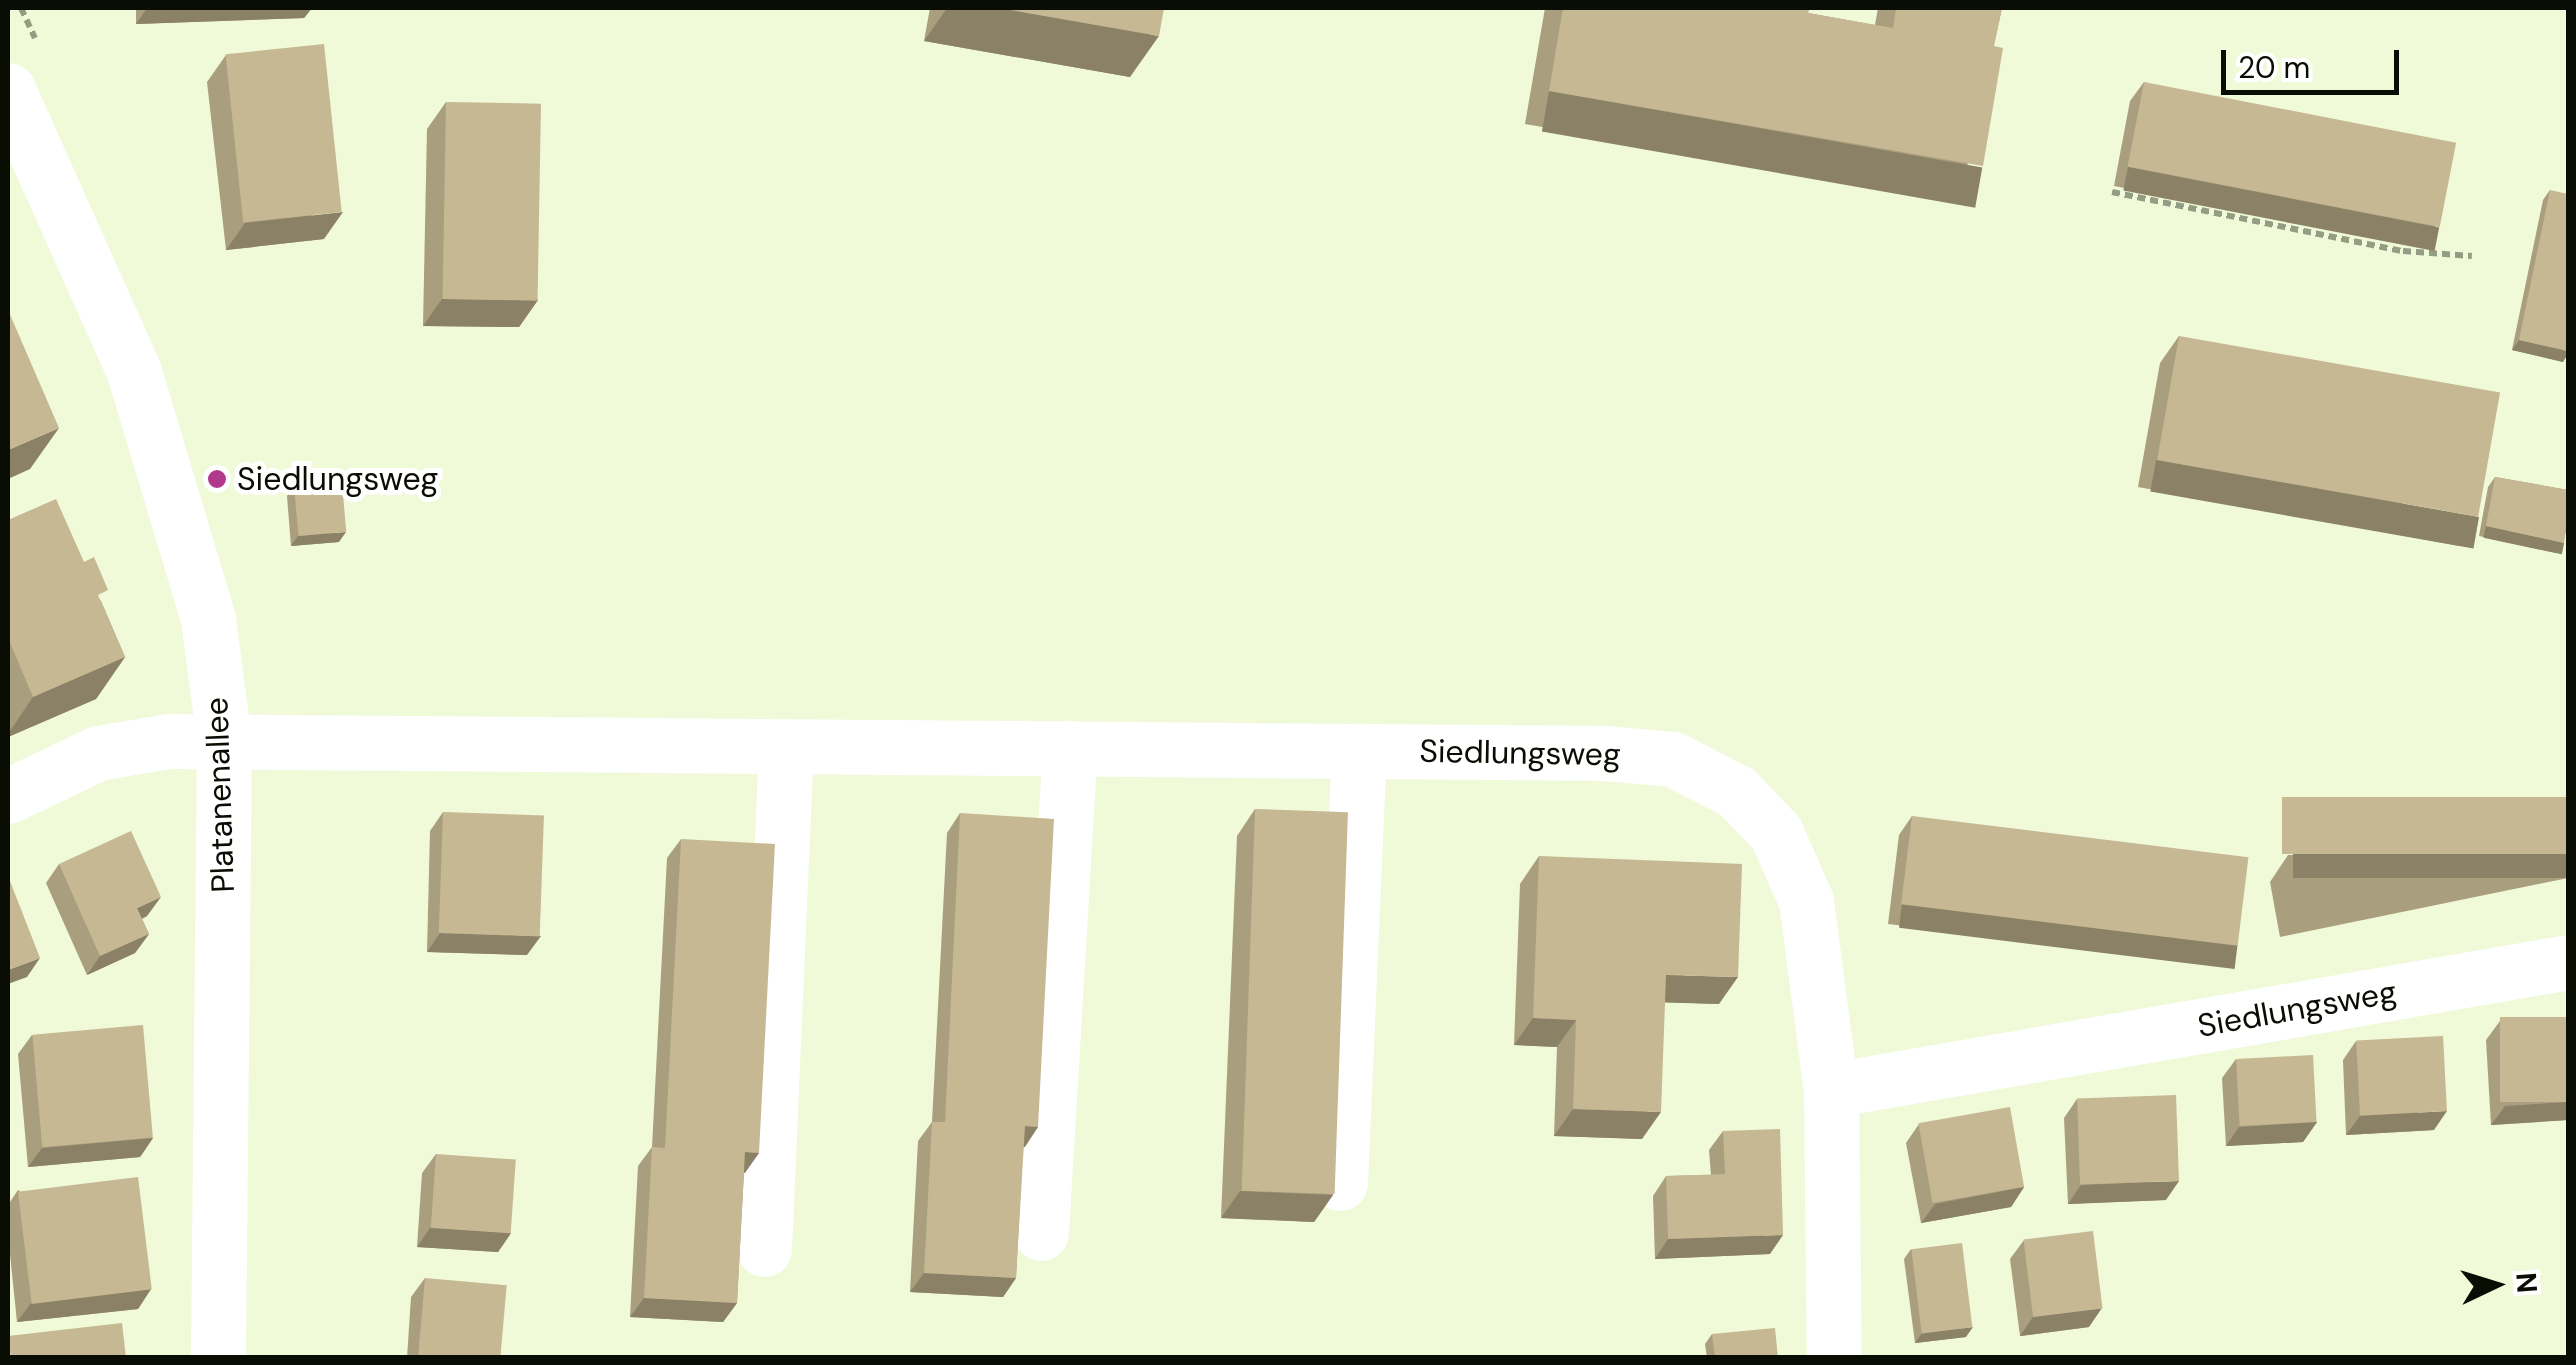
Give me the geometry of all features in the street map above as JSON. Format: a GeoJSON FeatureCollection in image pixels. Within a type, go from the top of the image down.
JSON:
{"type":"FeatureCollection","features":[{"type":"Feature","properties":{"kind":"street","name":"Platanenallee"},"geometry":{"type":"LineString","coordinates":[[8,90],[134,372],[208,619],[224,741],[218,1358]]}},
{"type":"Feature","properties":{"kind":"street","name":"Siedlungsweg"},"geometry":{"type":"LineString","coordinates":[[8,796],[98,753],[168,741],[1358,750],[1673,759],[1736,792],[1776,834],[1806,901],[1831,1090],[2568,962]]}},
{"type":"Feature","properties":{"kind":"street"},"geometry":{"type":"LineString","coordinates":[[764,1249],[786,746]]}},
{"type":"Feature","properties":{"kind":"street"},"geometry":{"type":"LineString","coordinates":[[1041,1232],[1070,748]]}},
{"type":"Feature","properties":{"kind":"street"},"geometry":{"type":"LineString","coordinates":[[1340,1183],[1358,750]]}},
{"type":"Feature","properties":{"kind":"street"},"geometry":{"type":"LineString","coordinates":[[1831,1090],[1834,1358]]}},
{"type":"Feature","properties":{"kind":"path"},"geometry":{"type":"LineString","coordinates":[[2112,192],[2402,252],[2472,256]]}},
{"type":"Feature","properties":{"kind":"building"},"geometry":{"type":"Polygon","coordinates":[[[999,8],[1164,8],[1159,36],[999,8]]]}},
{"type":"Feature","properties":{"kind":"building"},"geometry":{"type":"Polygon","coordinates":[[[1563,8],[1809,8],[1808,13],[1893,28],[1896,8],[2002,8],[1994,46],[2003,48],[1983,166],[1549,91],[1563,8]]]}},
{"type":"Feature","properties":{"kind":"building"},"geometry":{"type":"Polygon","coordinates":[[[324,44],[342,212],[243,222],[226,54],[324,44]]]}},
{"type":"Feature","properties":{"kind":"building"},"geometry":{"type":"Polygon","coordinates":[[[2144,82],[2456,143],[2440,227],[2128,166],[2144,82]]]}},
{"type":"Feature","properties":{"kind":"building"},"geometry":{"type":"Polygon","coordinates":[[[446,102],[541,104],[538,301],[443,299],[446,102]]]}},
{"type":"Feature","properties":{"kind":"building"},"geometry":{"type":"Polygon","coordinates":[[[2550,190],[2568,194],[2568,351],[2519,340],[2550,190]]]}},
{"type":"Feature","properties":{"kind":"building"},"geometry":{"type":"Polygon","coordinates":[[[8,310],[59,428],[8,450],[8,310]]]}},
{"type":"Feature","properties":{"kind":"building"},"geometry":{"type":"Polygon","coordinates":[[[2179,336],[2500,393],[2478,517],[2157,460],[2179,336]]]}},
{"type":"Feature","properties":{"kind":"building"},"geometry":{"type":"Polygon","coordinates":[[[2495,477],[2568,490],[2564,543],[2486,526],[2495,477]]]}},
{"type":"Feature","properties":{"kind":"building"},"geometry":{"type":"Polygon","coordinates":[[[342,483],[346,532],[298,536],[294,487],[342,483]]]}},
{"type":"Feature","properties":{"kind":"building"},"geometry":{"type":"Polygon","coordinates":[[[56,499],[84,562],[94,557],[108,590],[98,595],[125,657],[33,697],[8,638],[8,520],[56,499]]]}},
{"type":"Feature","properties":{"kind":"building"},"geometry":{"type":"Polygon","coordinates":[[[2282,797],[2568,797],[2568,854],[2282,854],[2282,797]]]}},
{"type":"Feature","properties":{"kind":"building"},"geometry":{"type":"Polygon","coordinates":[[[1255,809],[1348,812],[1335,1194],[1242,1191],[1255,809]]]}},
{"type":"Feature","properties":{"kind":"building"},"geometry":{"type":"Polygon","coordinates":[[[443,812],[544,816],[540,936],[439,933],[443,812]]]}},
{"type":"Feature","properties":{"kind":"building"},"geometry":{"type":"Polygon","coordinates":[[[960,813],[1054,819],[1038,1127],[1025,1126],[1016,1278],[924,1273],[932,1122],[945,1122],[960,813]]]}},
{"type":"Feature","properties":{"kind":"building"},"geometry":{"type":"Polygon","coordinates":[[[1912,816],[2248,857],[2238,946],[1901,904],[1912,816]]]}},
{"type":"Feature","properties":{"kind":"building"},"geometry":{"type":"Polygon","coordinates":[[[131,831],[161,897],[137,908],[149,934],[100,956],[59,864],[131,831]]]}},
{"type":"Feature","properties":{"kind":"building"},"geometry":{"type":"Polygon","coordinates":[[[681,839],[775,844],[759,1153],[745,1152],[737,1303],[644,1298],[652,1147],[665,1148],[681,839]]]}},
{"type":"Feature","properties":{"kind":"building"},"geometry":{"type":"Polygon","coordinates":[[[1539,856],[1742,864],[1738,977],[1666,975],[1661,1112],[1573,1109],[1576,1020],[1533,1018],[1539,856]]]}},
{"type":"Feature","properties":{"kind":"building"},"geometry":{"type":"Polygon","coordinates":[[[8,876],[40,958],[8,970],[8,876]]]}},
{"type":"Feature","properties":{"kind":"building"},"geometry":{"type":"Polygon","coordinates":[[[2500,1017],[2568,1017],[2568,1102],[2500,1102],[2500,1017]]]}},
{"type":"Feature","properties":{"kind":"building"},"geometry":{"type":"Polygon","coordinates":[[[143,1025],[153,1138],[42,1147],[32,1035],[143,1025]]]}},
{"type":"Feature","properties":{"kind":"building"},"geometry":{"type":"Polygon","coordinates":[[[2443,1036],[2447,1111],[2360,1115],[2356,1041],[2443,1036]]]}},
{"type":"Feature","properties":{"kind":"building"},"geometry":{"type":"Polygon","coordinates":[[[2313,1055],[2317,1122],[2240,1126],[2236,1059],[2313,1055]]]}},
{"type":"Feature","properties":{"kind":"building"},"geometry":{"type":"Polygon","coordinates":[[[2176,1095],[2179,1181],[2080,1184],[2077,1098],[2176,1095]]]}},
{"type":"Feature","properties":{"kind":"building"},"geometry":{"type":"Polygon","coordinates":[[[2010,1107],[2024,1187],[1932,1203],[1918,1123],[2010,1107]]]}},
{"type":"Feature","properties":{"kind":"building"},"geometry":{"type":"Polygon","coordinates":[[[1780,1129],[1783,1235],[1668,1239],[1666,1176],[1725,1174],[1723,1131],[1780,1129]]]}},
{"type":"Feature","properties":{"kind":"building"},"geometry":{"type":"Polygon","coordinates":[[[436,1154],[516,1160],[511,1233],[431,1228],[436,1154]]]}},
{"type":"Feature","properties":{"kind":"building"},"geometry":{"type":"Polygon","coordinates":[[[138,1177],[152,1289],[32,1304],[18,1192],[138,1177]]]}},
{"type":"Feature","properties":{"kind":"building"},"geometry":{"type":"Polygon","coordinates":[[[2093,1231],[2103,1308],[2033,1317],[2024,1240],[2093,1231]]]}},
{"type":"Feature","properties":{"kind":"building"},"geometry":{"type":"Polygon","coordinates":[[[1962,1243],[1972,1327],[1922,1334],[1911,1249],[1962,1243]]]}},
{"type":"Feature","properties":{"kind":"building"},"geometry":{"type":"Polygon","coordinates":[[[425,1278],[507,1285],[500,1358],[418,1358],[425,1278]]]}},
{"type":"Feature","properties":{"kind":"building"},"geometry":{"type":"Polygon","coordinates":[[[122,1323],[126,1358],[11,1358],[8,1336],[122,1323]]]}},
{"type":"Feature","properties":{"kind":"building"},"geometry":{"type":"Polygon","coordinates":[[[1775,1328],[1778,1358],[1715,1358],[1712,1334],[1775,1328]]]}},
{"type":"Feature","properties":{"kind":"place","name":"Siedlungsweg"},"geometry":{"type":"Point","coordinates":[217,479]}}]}
